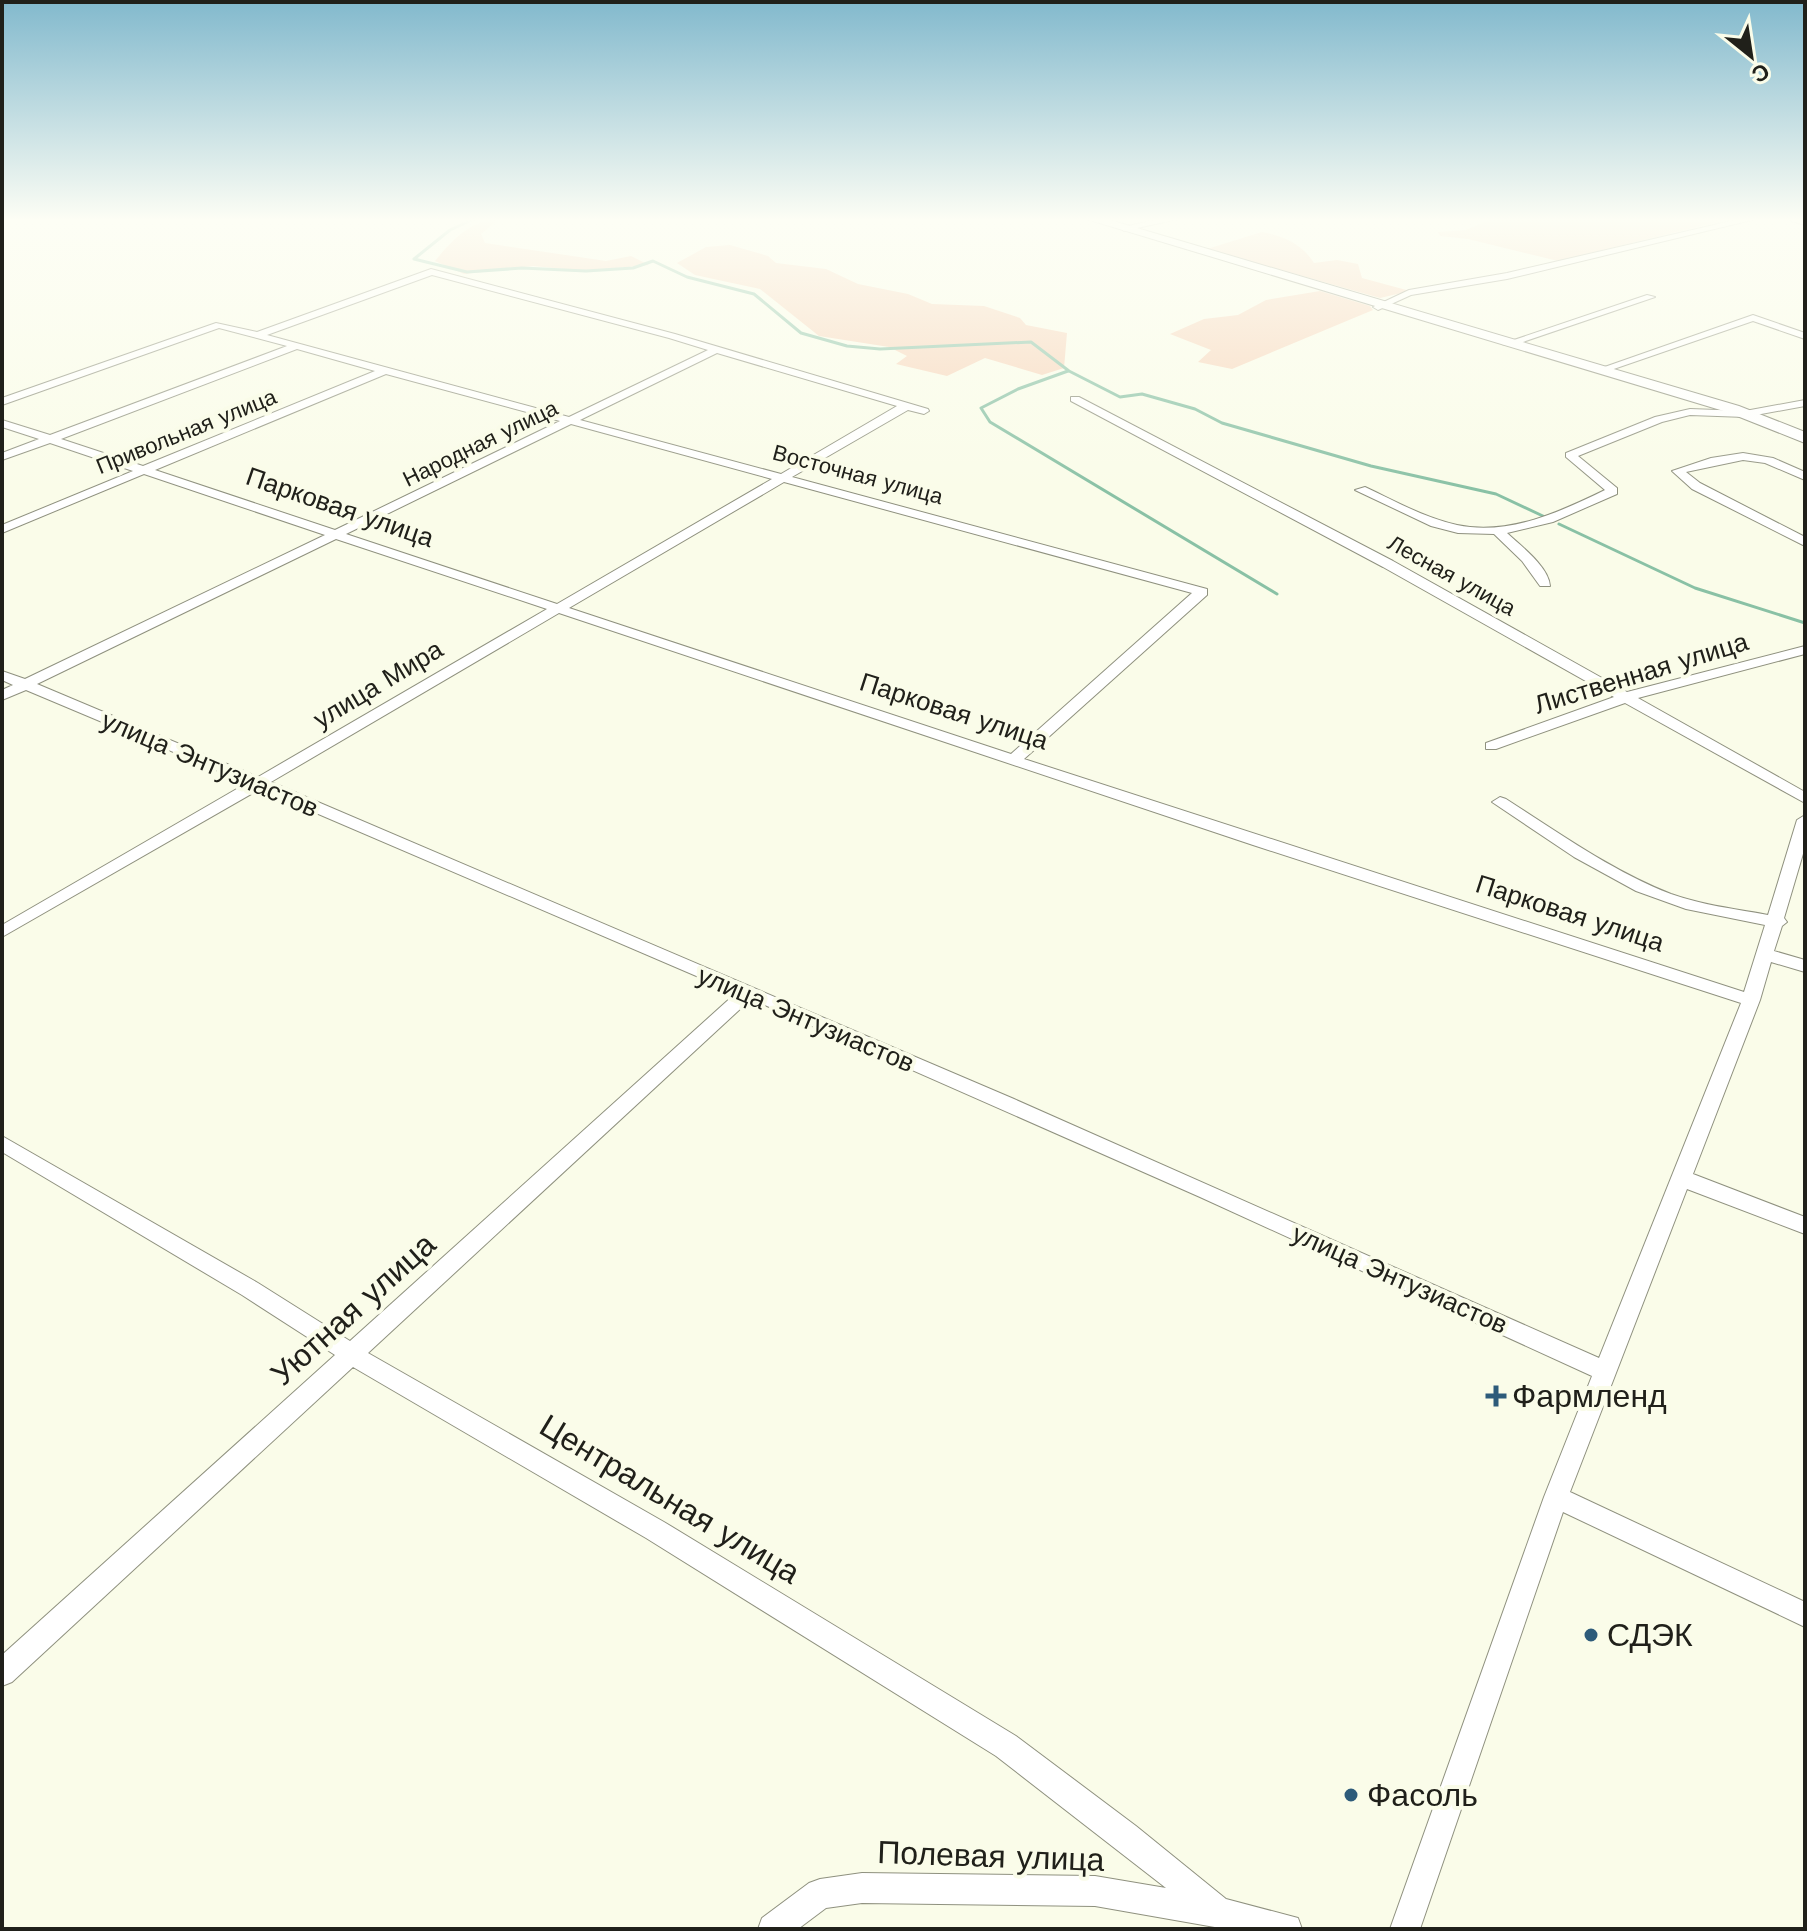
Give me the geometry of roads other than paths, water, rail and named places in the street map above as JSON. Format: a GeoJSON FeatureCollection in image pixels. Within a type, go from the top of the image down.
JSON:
{"type":"FeatureCollection","features":[{"type":"Feature","properties":{"kind":"street"},"geometry":{"type":"LineString","coordinates":[[257,335],[331,308]]}},
{"type":"Feature","properties":{"kind":"street"},"geometry":{"type":"LineString","coordinates":[[570,308],[924,411]]}},
{"type":"Feature","properties":{"kind":"street"},"geometry":{"type":"LineString","coordinates":[[1382,308],[1745,414],[1805,438]]}},
{"type":"Feature","properties":{"kind":"street"},"geometry":{"type":"LineString","coordinates":[[1507,344],[1616,308]]}},
{"type":"Feature","properties":{"kind":"street"},"geometry":{"type":"LineString","coordinates":[[1601,370],[1753,318],[1805,336]]}},
{"type":"Feature","properties":{"kind":"street","name":"Восточная улица"},"geometry":{"type":"LineString","coordinates":[[2,402],[219,325],[1202,592],[1013,760]]}},
{"type":"Feature","properties":{"kind":"street"},"geometry":{"type":"LineString","coordinates":[[2,457],[297,346]]}},
{"type":"Feature","properties":{"kind":"street","name":"Народная улица"},"geometry":{"type":"LineString","coordinates":[[2,696],[715,350]]}},
{"type":"Feature","properties":{"kind":"street","name":"Привольная улица"},"geometry":{"type":"LineString","coordinates":[[2,529],[386,370]]}},
{"type":"Feature","properties":{"kind":"street","name":"Лесная улица"},"geometry":{"type":"LineString","coordinates":[[1075,399],[1388,564],[1805,797]]}},
{"type":"Feature","properties":{"kind":"street"},"geometry":{"type":"LineString","coordinates":[[1361,490],[1437,524],[1497,531],[1557,519],[1613,491],[1570,455],[1589,446],[1659,419],[1690,412],[1745,414],[1805,403]]}},
{"type":"Feature","properties":{"kind":"street","name":"улица Мира"},"geometry":{"type":"LineString","coordinates":[[2,932],[554,608],[906,406]]}},
{"type":"Feature","properties":{"kind":"street","name":"Парковая улица"},"geometry":{"type":"LineString","coordinates":[[2,423],[1013,760],[1751,1000]]}},
{"type":"Feature","properties":{"kind":"street"},"geometry":{"type":"LineString","coordinates":[[1805,476],[1763,456],[1747,454],[1678,471],[1696,486],[1805,542]]}},
{"type":"Feature","properties":{"kind":"street"},"geometry":{"type":"LineString","coordinates":[[1497,531],[1527,558],[1545,583]]}},
{"type":"Feature","properties":{"kind":"street","name":"Лиственная улица"},"geometry":{"type":"LineString","coordinates":[[1491,746],[1627,697],[1805,650]]}},
{"type":"Feature","properties":{"kind":"street","name":"улица Энтузиастов"},"geometry":{"type":"LineString","coordinates":[[2,675],[1272,1221],[1606,1372]]}},
{"type":"Feature","properties":{"kind":"street"},"geometry":{"type":"LineString","coordinates":[[1500,802],[1610,869],[1662,896],[1698,908],[1778,922]]}},
{"type":"Feature","properties":{"kind":"street"},"geometry":{"type":"LineString","coordinates":[[1405,1929],[1556,1497],[1751,1000],[1778,922],[1805,820]]}},
{"type":"Feature","properties":{"kind":"street"},"geometry":{"type":"LineString","coordinates":[[1767,955],[1805,966]]}},
{"type":"Feature","properties":{"kind":"street","name":"Уютная улица"},"geometry":{"type":"LineString","coordinates":[[2,1673],[747,993]]}},
{"type":"Feature","properties":{"kind":"street","name":"Центральная улица"},"geometry":{"type":"LineString","coordinates":[[2,1143],[250,1289],[351,1354],[655,1530],[1006,1746],[1126,1836],[1218,1912],[1287,1929]]}},
{"type":"Feature","properties":{"kind":"street"},"geometry":{"type":"LineString","coordinates":[[1681,1178],[1805,1226]]}},
{"type":"Feature","properties":{"kind":"street"},"geometry":{"type":"LineString","coordinates":[[1556,1497],[1805,1615]]}},
{"type":"Feature","properties":{"kind":"street","name":"Полевая улица"},"geometry":{"type":"LineString","coordinates":[[773,1929],[820,1894],[862,1888],[1095,1891],[1218,1912]]}},
{"type":"Feature","properties":{"kind":"waterway"},"geometry":{"type":"LineString","coordinates":[[771,308],[801,333],[847,346],[880,349],[1031,342],[1069,371],[1120,397],[1142,394],[1195,409],[1222,423],[1371,466],[1496,494],[1545,517]]}},
{"type":"Feature","properties":{"kind":"waterway"},"geometry":{"type":"LineString","coordinates":[[1068,371],[1018,389],[981,408],[990,422],[1277,594]]}},
{"type":"Feature","properties":{"kind":"waterway"},"geometry":{"type":"LineString","coordinates":[[1559,524],[1695,588],[1805,623]]}},
{"type":"Feature","properties":{"kind":"place","name":"Фармленд"},"geometry":{"type":"Point","coordinates":[1496,1396]}},
{"type":"Feature","properties":{"kind":"place","name":"СДЭК"},"geometry":{"type":"Point","coordinates":[1591,1635]}},
{"type":"Feature","properties":{"kind":"place","name":"Фасоль"},"geometry":{"type":"Point","coordinates":[1351,1795]}}]}
